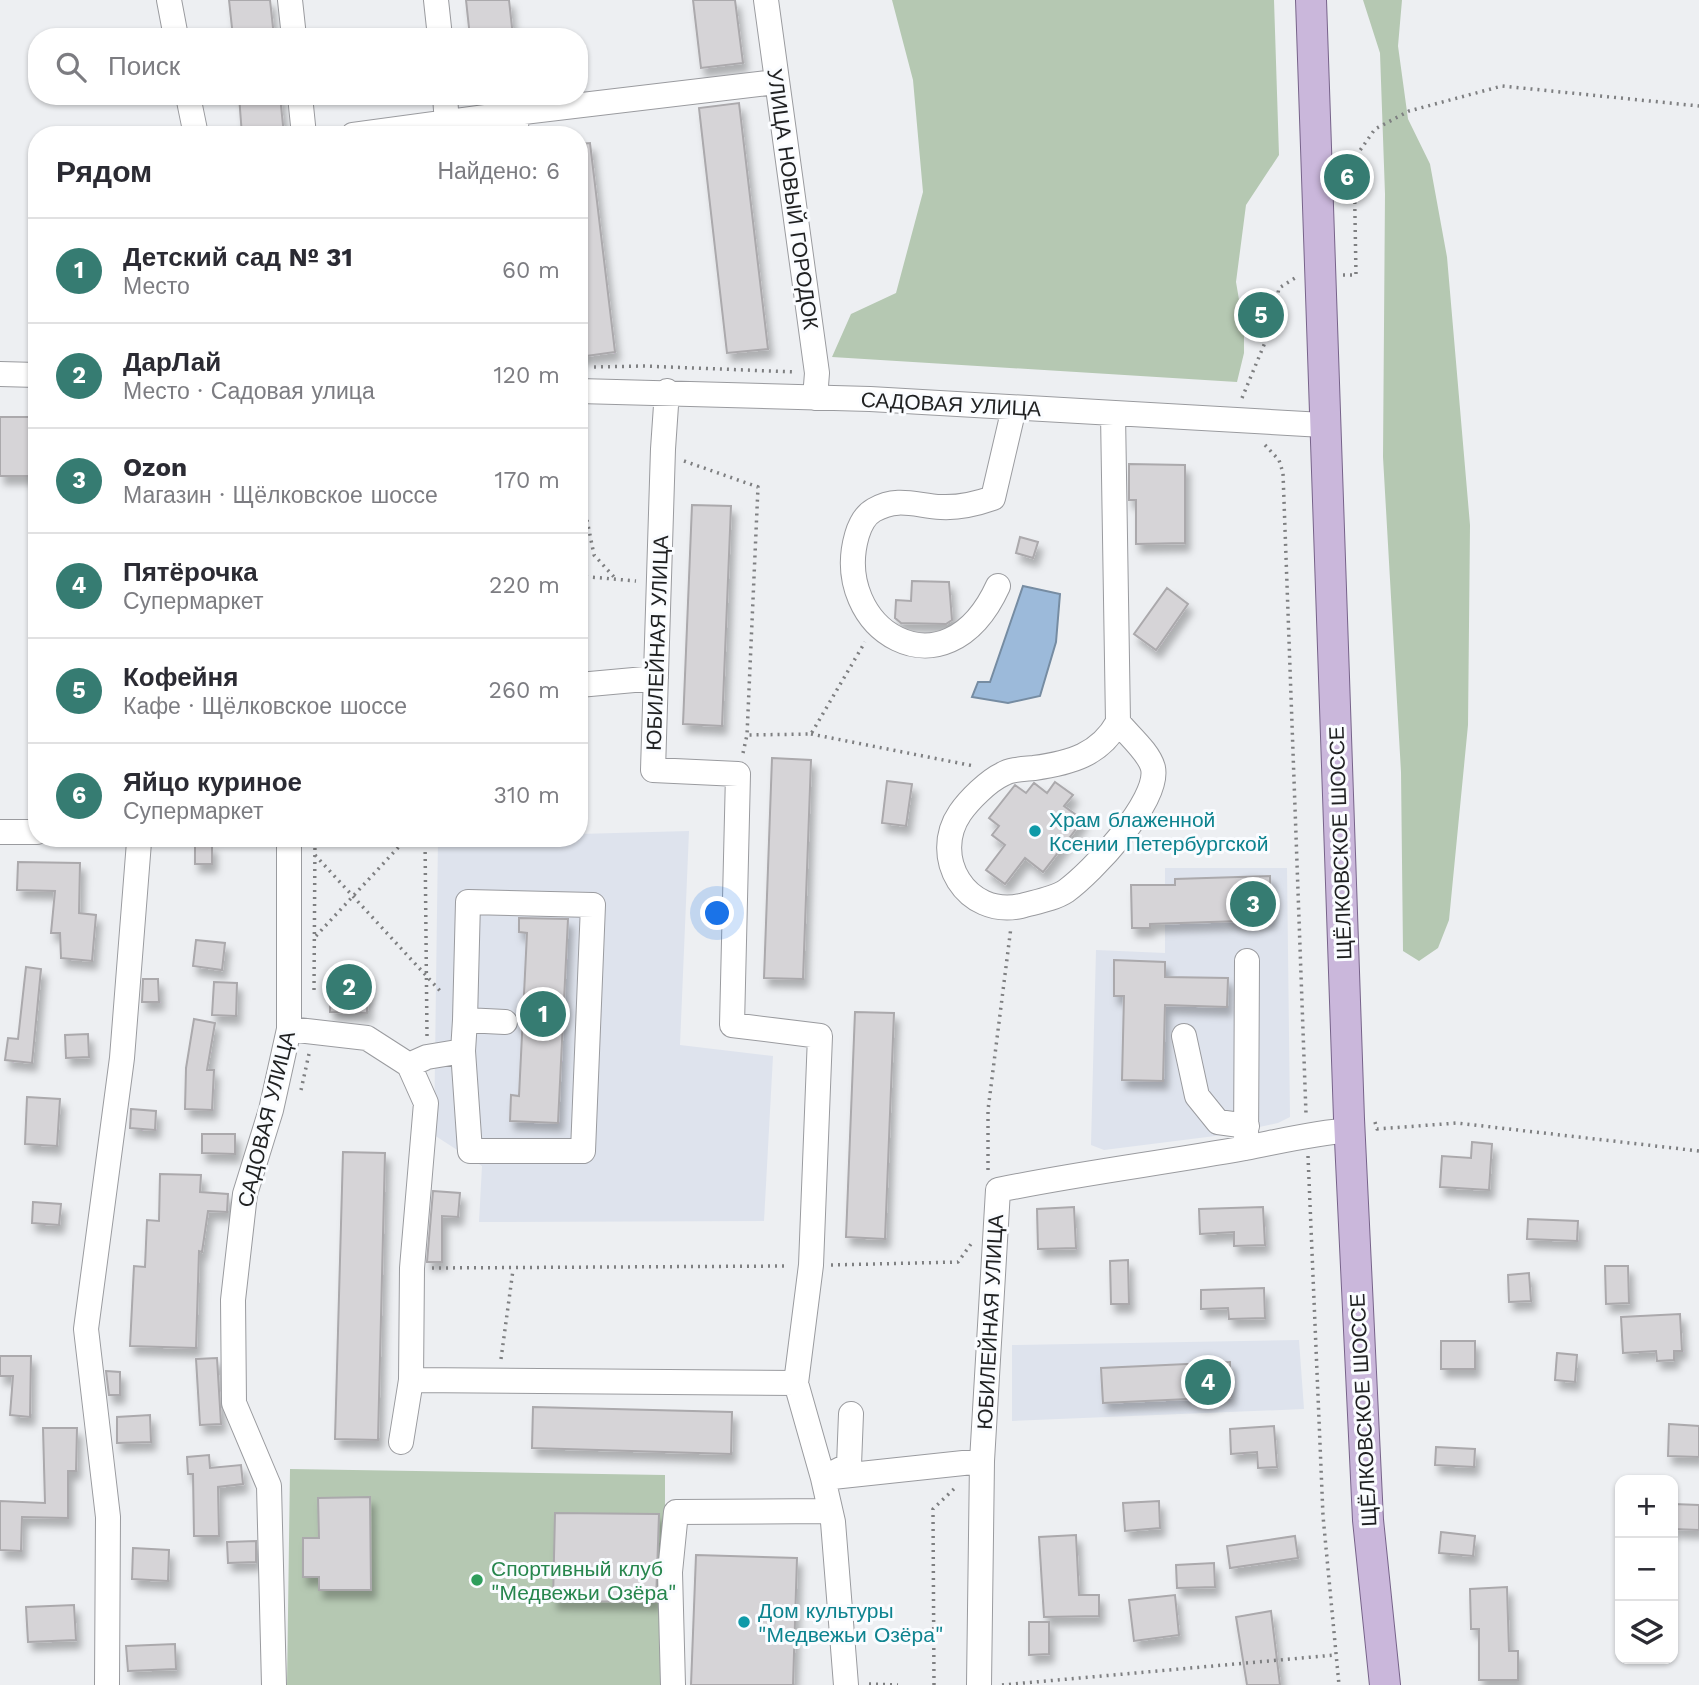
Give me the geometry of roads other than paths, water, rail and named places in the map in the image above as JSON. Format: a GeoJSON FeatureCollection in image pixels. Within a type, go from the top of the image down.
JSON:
{"type":"FeatureCollection","features":[{"type":"Feature","properties":{"kind":"main road","name":"ЩЁЛКОВСКОЕ ШОССЕ"},"geometry":{"type":"LineString","coordinates":[[1311,0],[1324,425],[1364,1129],[1368,1520],[1385,1685]]}},
{"type":"Feature","properties":{"kind":"street"},"geometry":{"type":"LineString","coordinates":[[169,0],[174,28]]}},
{"type":"Feature","properties":{"kind":"street"},"geometry":{"type":"LineString","coordinates":[[290,0],[293,28]]}},
{"type":"Feature","properties":{"kind":"street"},"geometry":{"type":"LineString","coordinates":[[436,0],[439,28]]}},
{"type":"Feature","properties":{"kind":"street","name":"УЛИЦА НОВЫЙ ГОРОДОК"},"geometry":{"type":"LineString","coordinates":[[766,0],[817,373],[815,398]]}},
{"type":"Feature","properties":{"kind":"street"},"geometry":{"type":"LineString","coordinates":[[430,126],[516,124],[776,82]]}},
{"type":"Feature","properties":{"kind":"street"},"geometry":{"type":"LineString","coordinates":[[190,105],[194,126]]}},
{"type":"Feature","properties":{"kind":"street"},"geometry":{"type":"LineString","coordinates":[[301,105],[303,126]]}},
{"type":"Feature","properties":{"kind":"street"},"geometry":{"type":"LineString","coordinates":[[446,105],[447,124]]}},
{"type":"Feature","properties":{"kind":"street"},"geometry":{"type":"LineString","coordinates":[[0,374],[28,375]]}},
{"type":"Feature","properties":{"kind":"street","name":"САДОВАЯ УЛИЦА"},"geometry":{"type":"LineString","coordinates":[[588,391],[667,391],[1324,425]]}},
{"type":"Feature","properties":{"kind":"street","name":"ЮБИЛЕЙНАЯ УЛИЦА"},"geometry":{"type":"LineString","coordinates":[[667,391],[653,770],[738,774],[732,1025],[820,1037],[811,1265],[796,1383]]}},
{"type":"Feature","properties":{"kind":"street"},"geometry":{"type":"LineString","coordinates":[[998,586],[988,607],[971,627],[949,641],[915,646],[886,632],[864,606],[856,582],[853,548],[859,527],[872,511],[898,502],[957,508],[993,498],[1014,408]]}},
{"type":"Feature","properties":{"kind":"street"},"geometry":{"type":"LineString","coordinates":[[1113,414],[1118,722],[1103,745],[1088,753],[1065,763],[1004,773],[959,814],[953,831],[950,859],[963,888],[975,901],[1015,907],[1064,892],[1108,849],[1136,816],[1154,778],[1153,766],[1118,722]]}},
{"type":"Feature","properties":{"kind":"street"},"geometry":{"type":"LineString","coordinates":[[588,684],[656,678]]}},
{"type":"Feature","properties":{"kind":"street"},"geometry":{"type":"LineString","coordinates":[[0,832],[28,832]]}},
{"type":"Feature","properties":{"kind":"street"},"geometry":{"type":"LineString","coordinates":[[107,1685],[108,1517],[86,1329],[122,1058],[139,847]]}},
{"type":"Feature","properties":{"kind":"street","name":"САДОВАЯ УЛИЦА"},"geometry":{"type":"LineString","coordinates":[[274,1685],[269,1486],[234,1403],[233,1300],[245,1194],[271,1110],[301,1031],[291,964],[297,847]]}},
{"type":"Feature","properties":{"kind":"street"},"geometry":{"type":"LineString","coordinates":[[468,902],[593,905],[583,1151],[470,1151],[463,1051],[465,1020],[468,902]]}},
{"type":"Feature","properties":{"kind":"street"},"geometry":{"type":"LineString","coordinates":[[1184,1036],[1196,1096],[1218,1122],[1246,1137],[1247,961]]}},
{"type":"Feature","properties":{"kind":"street"},"geometry":{"type":"LineString","coordinates":[[465,1020],[505,1022]]}},
{"type":"Feature","properties":{"kind":"street"},"geometry":{"type":"LineString","coordinates":[[301,1031],[367,1038],[418,1061],[463,1051]]}},
{"type":"Feature","properties":{"kind":"street"},"geometry":{"type":"LineString","coordinates":[[401,1442],[411,1380],[412,1268],[426,1103],[418,1061]]}},
{"type":"Feature","properties":{"kind":"street","name":"ЮБИЛЕЙНАЯ УЛИЦА"},"geometry":{"type":"LineString","coordinates":[[979,1685],[982,1461],[998,1190],[1246,1137],[1364,1129]]}},
{"type":"Feature","properties":{"kind":"street"},"geometry":{"type":"LineString","coordinates":[[411,1380],[796,1383],[833,1522],[846,1684]]}},
{"type":"Feature","properties":{"kind":"street"},"geometry":{"type":"LineString","coordinates":[[822,1478],[849,1465],[851,1414]]}},
{"type":"Feature","properties":{"kind":"street"},"geometry":{"type":"LineString","coordinates":[[822,1478],[982,1461]]}},
{"type":"Feature","properties":{"kind":"street"},"geometry":{"type":"LineString","coordinates":[[673,1685],[670,1572],[676,1512],[828,1511]]}},
{"type":"Feature","properties":{"kind":"water"},"geometry":{"type":"Polygon","coordinates":[[[1023,586],[1060,594],[1056,642],[1040,696],[1008,703],[972,697],[978,682],[990,682],[1023,586]]]}},
{"type":"Feature","properties":{"kind":"place","name":"Яйцо куриное"},"geometry":{"type":"Point","coordinates":[1347,177]}},
{"type":"Feature","properties":{"kind":"place","name":"Кофейня"},"geometry":{"type":"Point","coordinates":[1261,315]}},
{"type":"Feature","properties":{"kind":"place","name":"Храм блаженной Ксении Петербургской"},"geometry":{"type":"Point","coordinates":[1035,831]}},
{"type":"Feature","properties":{"kind":"place","name":"Ozon"},"geometry":{"type":"Point","coordinates":[1253,904]}},
{"type":"Feature","properties":{"kind":"place","name":"ДарЛай"},"geometry":{"type":"Point","coordinates":[349,987]}},
{"type":"Feature","properties":{"kind":"place","name":"Детский сад № 31"},"geometry":{"type":"Point","coordinates":[543,1014]}},
{"type":"Feature","properties":{"kind":"place","name":"Пятёрочка"},"geometry":{"type":"Point","coordinates":[1208,1382]}},
{"type":"Feature","properties":{"kind":"place","name":"Спортивный клуб \"Медвежьи Озёра\""},"geometry":{"type":"Point","coordinates":[477,1580]}},
{"type":"Feature","properties":{"kind":"place","name":"Дом культуры \"Медвежьи Озёра\""},"geometry":{"type":"Point","coordinates":[744,1622]}}]}
